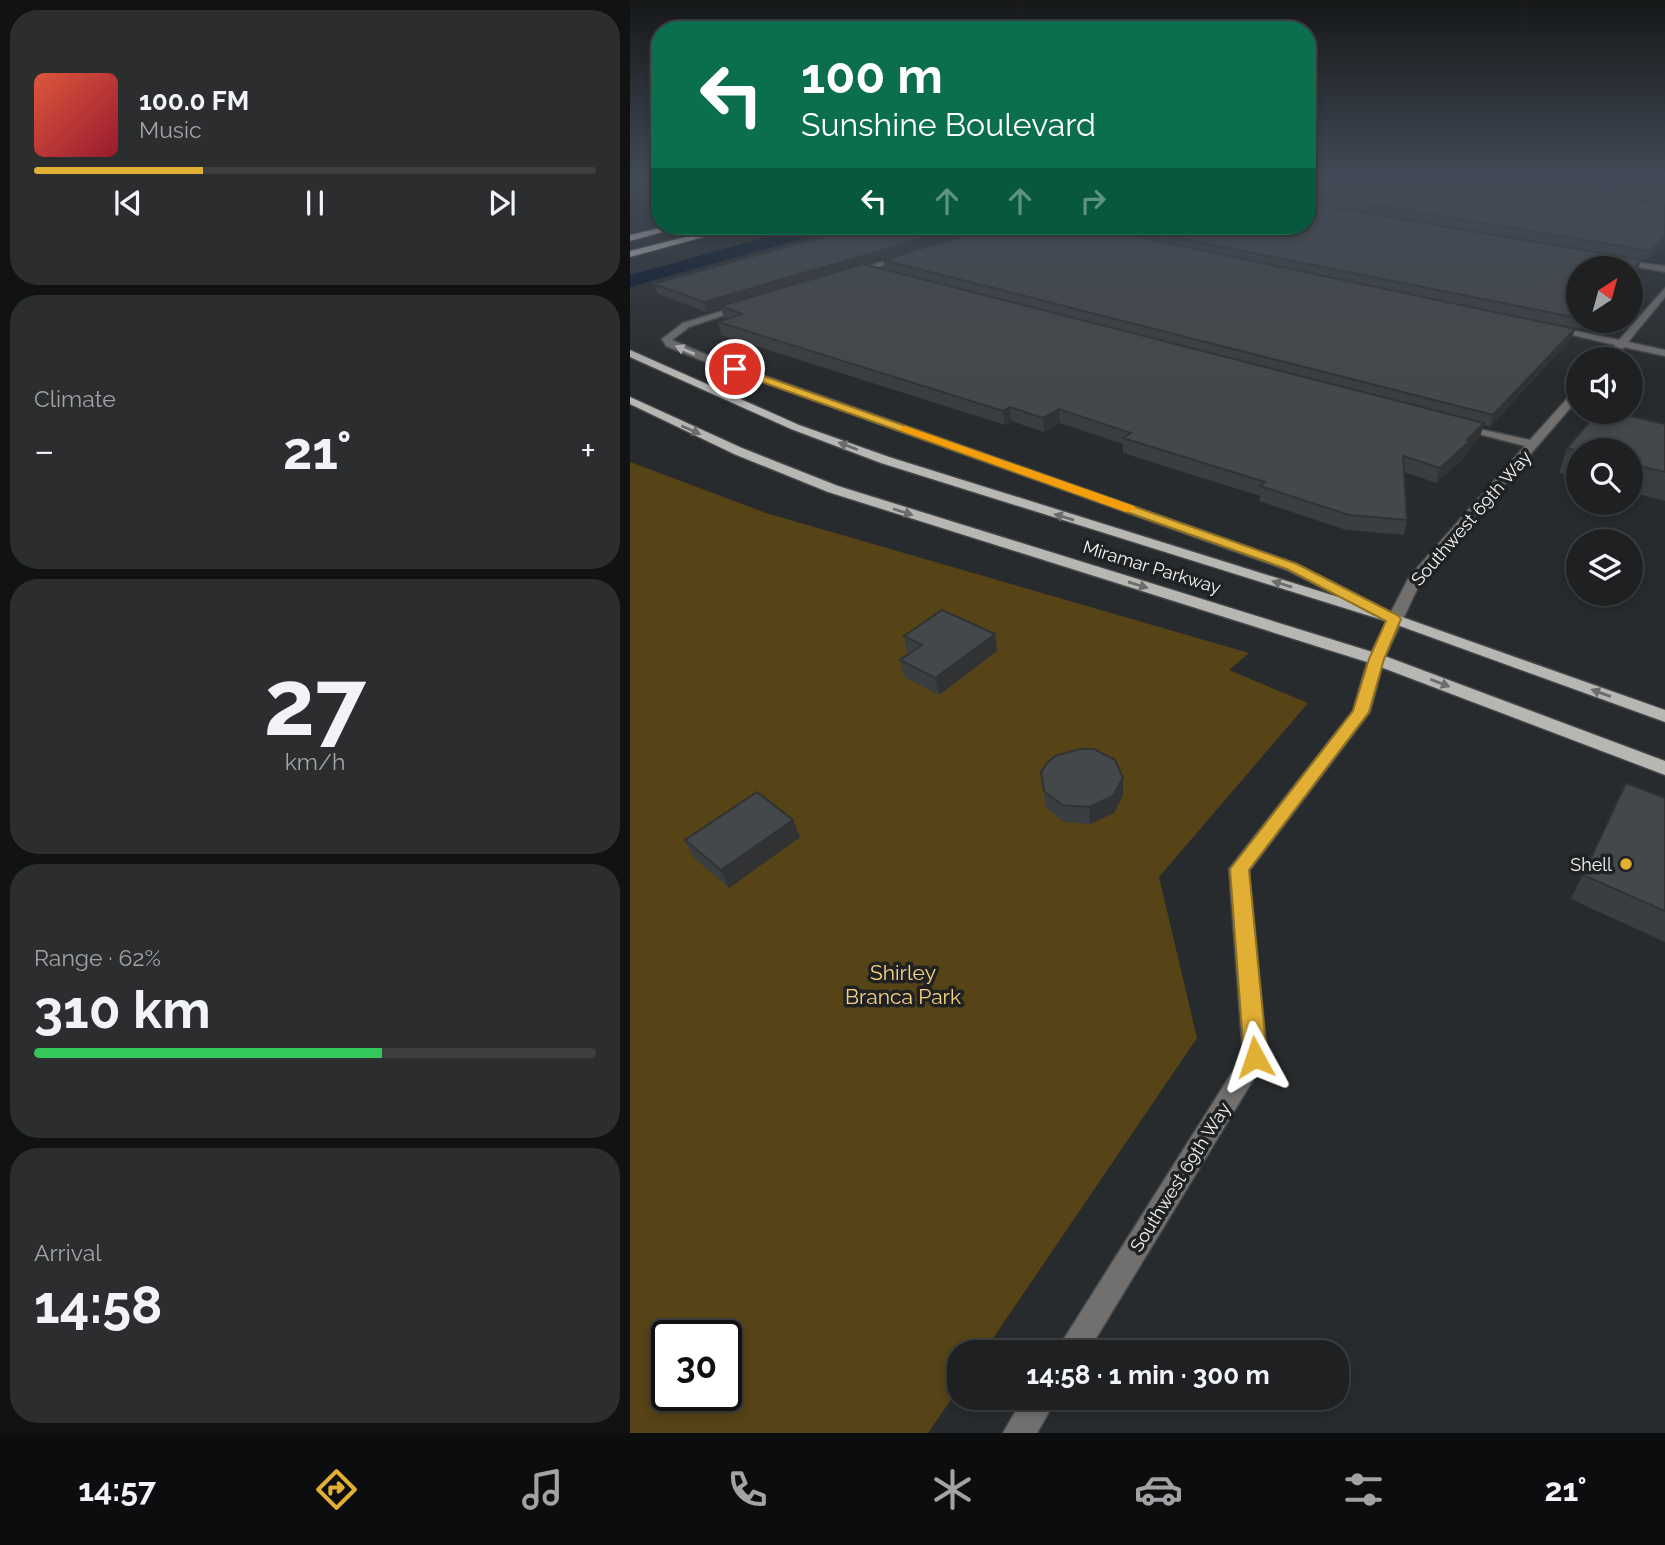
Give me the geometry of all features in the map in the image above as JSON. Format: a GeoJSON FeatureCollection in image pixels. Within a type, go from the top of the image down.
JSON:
{"type":"FeatureCollection","features":[{"type":"Feature","properties":{"kind":"highway"},"geometry":{"type":"LineString","coordinates":[[630,254],[665,245]]}},
{"type":"Feature","properties":{"kind":"main road","name":"Miramar Parkway"},"geometry":{"type":"LineString","coordinates":[[630,353],[795,426],[885,460],[1394,619],[1665,716]]}},
{"type":"Feature","properties":{"kind":"main road","name":"Miramar Parkway"},"geometry":{"type":"LineString","coordinates":[[630,400],[738,451],[833,489],[1376,659],[1665,768]]}},
{"type":"Feature","properties":{"kind":"street"},"geometry":{"type":"LineString","coordinates":[[837,278],[912,255]]}},
{"type":"Feature","properties":{"kind":"street"},"geometry":{"type":"LineString","coordinates":[[1643,265],[1665,269]]}},
{"type":"Feature","properties":{"kind":"street"},"geometry":{"type":"LineString","coordinates":[[862,270],[889,277]]}},
{"type":"Feature","properties":{"kind":"street"},"geometry":{"type":"LineString","coordinates":[[1619,347],[1665,291]]}},
{"type":"Feature","properties":{"kind":"street"},"geometry":{"type":"LineString","coordinates":[[761,301],[686,325],[667,339],[670,344],[710,360],[1292,567],[1394,619]]}},
{"type":"Feature","properties":{"kind":"street"},"geometry":{"type":"LineString","coordinates":[[1540,327],[1665,353]]}},
{"type":"Feature","properties":{"kind":"street","name":"Southwest 69th Way"},"geometry":{"type":"LineString","coordinates":[[1078,1340],[1255,1057],[1239,869],[1361,712],[1376,659],[1415,580],[1566,407]]}},
{"type":"Feature","properties":{"kind":"street"},"geometry":{"type":"LineString","coordinates":[[1454,424],[1534,445]]}},
{"type":"Feature","properties":{"kind":"street"},"geometry":{"type":"LineString","coordinates":[[1019,1433],[1033,1410]]}},
{"type":"Feature","properties":{"kind":"green space","name":"Shirley Branca Park"},"geometry":{"type":"Polygon","coordinates":[[[630,462],[766,513],[1249,653],[1229,670],[1308,703],[1159,877],[1197,1038],[992,1340],[947,1340],[947,1405],[928,1433],[630,1433],[630,462]]]}},
{"type":"Feature","properties":{"kind":"water"},"geometry":{"type":"Polygon","coordinates":[[[738,245],[780,245],[630,287],[630,275],[738,245]]]}},
{"type":"Feature","properties":{"kind":"building"},"geometry":{"type":"Polygon","coordinates":[[[794,245],[900,245],[704,302],[654,284],[794,245]]]}},
{"type":"Feature","properties":{"kind":"building"},"geometry":{"type":"Polygon","coordinates":[[[933,245],[1176,245],[1566,327],[1566,333],[1571,333],[1493,415],[883,260],[933,245]]]}},
{"type":"Feature","properties":{"kind":"building"},"geometry":{"type":"Polygon","coordinates":[[[1212,245],[1552,245],[1618,256],[1566,256],[1566,316],[1212,245]]]}},
{"type":"Feature","properties":{"kind":"building"},"geometry":{"type":"Polygon","coordinates":[[[1614,245],[1657,245],[1651,251],[1614,245]]]}},
{"type":"Feature","properties":{"kind":"building"},"geometry":{"type":"Polygon","coordinates":[[[863,264],[1484,423],[1467,440],[1470,441],[1440,468],[1403,456],[1407,520],[1349,515],[1260,486],[1265,482],[1123,438],[1131,433],[1059,409],[1043,418],[1010,407],[1003,411],[718,322],[742,314],[721,306],[863,264]]]}},
{"type":"Feature","properties":{"kind":"building"},"geometry":{"type":"Polygon","coordinates":[[[1643,419],[1665,424],[1665,472],[1643,467],[1643,438],[1576,438],[1588,424],[1643,424],[1643,419]]]}},
{"type":"Feature","properties":{"kind":"building"},"geometry":{"type":"Polygon","coordinates":[[[942,610],[995,634],[935,678],[900,660],[922,645],[904,636],[942,610]]]}},
{"type":"Feature","properties":{"kind":"building"},"geometry":{"type":"Polygon","coordinates":[[[1080,749],[1094,749],[1115,760],[1123,778],[1113,796],[1089,807],[1062,805],[1044,791],[1041,772],[1055,756],[1080,749]]]}},
{"type":"Feature","properties":{"kind":"building","name":"Shell"},"geometry":{"type":"Polygon","coordinates":[[[1626,783],[1665,798],[1665,911],[1583,875],[1626,783]]]}},
{"type":"Feature","properties":{"kind":"building"},"geometry":{"type":"Polygon","coordinates":[[[757,792],[793,820],[721,870],[685,840],[757,792]]]}},
{"type":"Feature","properties":{"kind":"slow traffic"},"geometry":{"type":"LineString","coordinates":[[905,429],[1130,509]]}},
{"type":"Feature","properties":{"kind":"place","name":"Shell"},"geometry":{"type":"Point","coordinates":[1626,864]}},
{"type":"Feature","properties":{"kind":"route"},"geometry":{"type":"LineString","coordinates":[[735,369],[1292,567],[1394,619],[1376,659],[1361,712],[1239,869],[1255,1057]]}}]}
